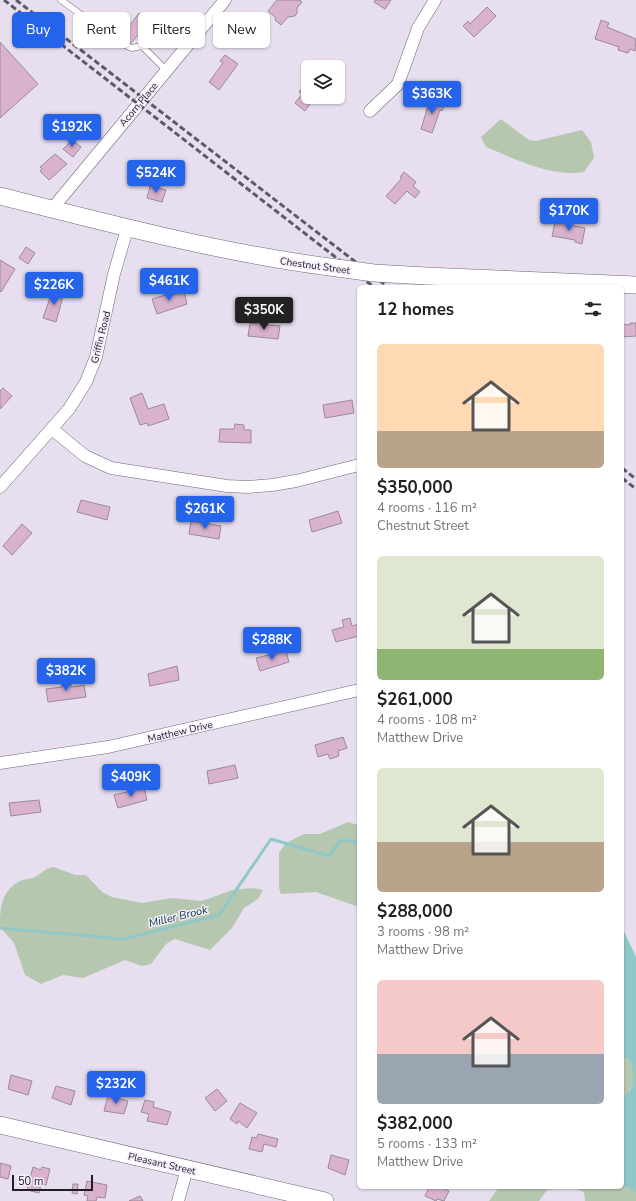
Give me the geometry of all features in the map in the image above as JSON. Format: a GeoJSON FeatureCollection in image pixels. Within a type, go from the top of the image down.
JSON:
{"type":"FeatureCollection","features":[{"type":"Feature","properties":{"kind":"main road","name":"Chestnut Street"},"geometry":{"type":"LineString","coordinates":[[0,196],[127,229],[266,258],[322,266],[374,273],[426,276],[636,284]]}},
{"type":"Feature","properties":{"kind":"main road","name":"Pleasant Street"},"geometry":{"type":"LineString","coordinates":[[0,1125],[325,1201]]}},
{"type":"Feature","properties":{"kind":"street","name":"Acorn Place"},"geometry":{"type":"LineString","coordinates":[[52,209],[225,0]]}},
{"type":"Feature","properties":{"kind":"street"},"geometry":{"type":"LineString","coordinates":[[370,111],[398,84],[418,28],[435,0]]}},
{"type":"Feature","properties":{"kind":"street","name":"Griffin Road"},"geometry":{"type":"LineString","coordinates":[[0,487],[52,429],[79,396],[92,370],[114,274],[127,229]]}},
{"type":"Feature","properties":{"kind":"street"},"geometry":{"type":"LineString","coordinates":[[52,429],[85,456],[111,468],[227,486],[248,487],[272,485],[296,481],[357,466]]}},
{"type":"Feature","properties":{"kind":"street","name":"Matthew Drive"},"geometry":{"type":"LineString","coordinates":[[0,763],[108,747],[357,690]]}},
{"type":"Feature","properties":{"kind":"street"},"geometry":{"type":"LineString","coordinates":[[178,1201],[187,1169]]}},
{"type":"Feature","properties":{"kind":"lane"},"geometry":{"type":"LineString","coordinates":[[62,0],[120,42],[132,48],[142,46],[166,70]]}},
{"type":"Feature","properties":{"kind":"shaded area"},"geometry":{"type":"Polygon","coordinates":[[[501,119],[529,140],[536,141],[582,130],[591,142],[594,158],[584,172],[558,172],[546,170],[522,162],[486,147],[481,137],[501,119]]]}},
{"type":"Feature","properties":{"kind":"shaded area"},"geometry":{"type":"Polygon","coordinates":[[[348,822],[357,825],[357,906],[316,892],[281,894],[279,888],[279,853],[286,843],[304,834],[320,834],[348,822]]]}},
{"type":"Feature","properties":{"kind":"shaded area"},"geometry":{"type":"Polygon","coordinates":[[[54,867],[75,875],[86,875],[102,892],[112,897],[142,903],[172,898],[202,901],[232,890],[252,888],[263,890],[258,899],[244,908],[232,928],[210,950],[175,939],[166,944],[151,964],[142,966],[125,960],[83,978],[63,975],[41,984],[25,975],[14,943],[0,927],[0,913],[5,895],[14,885],[22,880],[35,877],[54,867]]]}},
{"type":"Feature","properties":{"kind":"shaded area"},"geometry":{"type":"Polygon","coordinates":[[[624,931],[636,957],[636,1193],[624,1186],[624,1096],[630,1091],[633,1081],[633,1070],[630,1060],[624,1058],[624,931]]]}},
{"type":"Feature","properties":{"kind":"shaded area"},"geometry":{"type":"Polygon","coordinates":[[[624,1058],[630,1060],[634,1076],[633,1083],[624,1096],[624,1058]]]}},
{"type":"Feature","properties":{"kind":"shaded area"},"geometry":{"type":"Polygon","coordinates":[[[624,1186],[636,1193],[636,1201],[585,1201],[584,1192],[576,1189],[624,1189],[624,1186]]]}},
{"type":"Feature","properties":{"kind":"shaded area"},"geometry":{"type":"Polygon","coordinates":[[[498,1189],[555,1189],[547,1190],[539,1201],[489,1201],[498,1189]]]}},
{"type":"Feature","properties":{"kind":"building"},"geometry":{"type":"Polygon","coordinates":[[[277,0],[300,0],[302,2],[297,8],[297,13],[295,16],[288,17],[281,25],[268,11],[277,0]]]}},
{"type":"Feature","properties":{"kind":"building"},"geometry":{"type":"Polygon","coordinates":[[[375,0],[391,0],[385,9],[374,2],[375,0]]]}},
{"type":"Feature","properties":{"kind":"building"},"geometry":{"type":"Polygon","coordinates":[[[487,7],[496,16],[474,37],[463,26],[468,21],[470,24],[487,7]]]}},
{"type":"Feature","properties":{"kind":"building"},"geometry":{"type":"Polygon","coordinates":[[[138,14],[138,35],[130,44],[130,25],[138,14]]]}},
{"type":"Feature","properties":{"kind":"building"},"geometry":{"type":"Polygon","coordinates":[[[601,20],[609,23],[607,27],[636,39],[635,51],[630,49],[628,53],[618,50],[619,47],[595,39],[601,20]]]}},
{"type":"Feature","properties":{"kind":"building"},"geometry":{"type":"Polygon","coordinates":[[[0,42],[38,84],[0,118],[0,42]]]}},
{"type":"Feature","properties":{"kind":"building"},"geometry":{"type":"Polygon","coordinates":[[[225,55],[238,64],[219,90],[209,82],[223,63],[220,61],[225,55]]]}},
{"type":"Feature","properties":{"kind":"building"},"geometry":{"type":"Polygon","coordinates":[[[301,95],[301,104],[310,104],[305,111],[295,103],[301,95]]]}},
{"type":"Feature","properties":{"kind":"building"},"geometry":{"type":"Polygon","coordinates":[[[430,99],[445,104],[442,111],[440,110],[432,133],[421,129],[430,99]]]}},
{"type":"Feature","properties":{"kind":"building"},"geometry":{"type":"Polygon","coordinates":[[[72,140],[81,147],[73,157],[63,149],[72,140]]]}},
{"type":"Feature","properties":{"kind":"building"},"geometry":{"type":"Polygon","coordinates":[[[55,154],[67,164],[49,180],[40,171],[42,169],[40,167],[55,154]]]}},
{"type":"Feature","properties":{"kind":"building"},"geometry":{"type":"Polygon","coordinates":[[[404,172],[416,182],[413,186],[420,192],[415,198],[407,191],[395,204],[386,196],[402,178],[400,177],[404,172]]]}},
{"type":"Feature","properties":{"kind":"building"},"geometry":{"type":"Polygon","coordinates":[[[150,186],[166,190],[162,202],[147,198],[150,186]]]}},
{"type":"Feature","properties":{"kind":"building"},"geometry":{"type":"Polygon","coordinates":[[[555,222],[585,228],[582,244],[575,242],[575,240],[552,236],[555,222]]]}},
{"type":"Feature","properties":{"kind":"building"},"geometry":{"type":"Polygon","coordinates":[[[26,247],[35,253],[28,264],[19,258],[26,247]]]}},
{"type":"Feature","properties":{"kind":"building"},"geometry":{"type":"Polygon","coordinates":[[[0,260],[15,269],[1,292],[0,291],[0,260]]]}},
{"type":"Feature","properties":{"kind":"building"},"geometry":{"type":"Polygon","coordinates":[[[53,289],[64,293],[56,322],[43,318],[53,289]]]}},
{"type":"Feature","properties":{"kind":"building"},"geometry":{"type":"Polygon","coordinates":[[[184,292],[187,304],[157,314],[152,299],[172,293],[173,295],[184,292]]]}},
{"type":"Feature","properties":{"kind":"building"},"geometry":{"type":"Polygon","coordinates":[[[250,323],[280,326],[278,339],[248,336],[250,323]]]}},
{"type":"Feature","properties":{"kind":"building"},"geometry":{"type":"Polygon","coordinates":[[[630,323],[636,323],[636,336],[624,337],[624,324],[630,325],[630,323]]]}},
{"type":"Feature","properties":{"kind":"building"},"geometry":{"type":"Polygon","coordinates":[[[3,388],[12,396],[0,409],[0,391],[3,388]]]}},
{"type":"Feature","properties":{"kind":"building"},"geometry":{"type":"Polygon","coordinates":[[[142,393],[148,409],[164,404],[169,419],[148,426],[147,423],[140,425],[130,398],[142,393]]]}},
{"type":"Feature","properties":{"kind":"building"},"geometry":{"type":"Polygon","coordinates":[[[352,400],[354,413],[325,418],[323,405],[352,400]]]}},
{"type":"Feature","properties":{"kind":"building"},"geometry":{"type":"Polygon","coordinates":[[[235,424],[244,425],[244,430],[251,430],[251,443],[219,442],[220,429],[234,429],[235,424]]]}},
{"type":"Feature","properties":{"kind":"building"},"geometry":{"type":"Polygon","coordinates":[[[81,500],[110,507],[107,520],[77,512],[81,500]]]}},
{"type":"Feature","properties":{"kind":"building"},"geometry":{"type":"Polygon","coordinates":[[[338,511],[342,523],[312,532],[309,520],[338,511]]]}},
{"type":"Feature","properties":{"kind":"building"},"geometry":{"type":"Polygon","coordinates":[[[191,521],[221,526],[219,539],[189,534],[191,521]]]}},
{"type":"Feature","properties":{"kind":"building"},"geometry":{"type":"Polygon","coordinates":[[[22,524],[32,533],[12,555],[3,546],[22,524]]]}},
{"type":"Feature","properties":{"kind":"building"},"geometry":{"type":"Polygon","coordinates":[[[350,618],[352,626],[357,625],[357,637],[336,642],[332,630],[344,627],[342,620],[350,618]]]}},
{"type":"Feature","properties":{"kind":"building"},"geometry":{"type":"Polygon","coordinates":[[[286,651],[289,662],[260,671],[256,658],[286,651]]]}},
{"type":"Feature","properties":{"kind":"building"},"geometry":{"type":"Polygon","coordinates":[[[177,666],[179,680],[150,686],[148,674],[177,666]]]}},
{"type":"Feature","properties":{"kind":"building"},"geometry":{"type":"Polygon","coordinates":[[[71,680],[71,687],[84,685],[86,697],[48,702],[46,689],[62,687],[62,681],[71,680]]]}},
{"type":"Feature","properties":{"kind":"building"},"geometry":{"type":"Polygon","coordinates":[[[343,737],[347,748],[338,751],[339,756],[330,759],[328,754],[318,757],[315,745],[343,737]]]}},
{"type":"Feature","properties":{"kind":"building"},"geometry":{"type":"Polygon","coordinates":[[[235,765],[238,778],[209,784],[207,771],[235,765]]]}},
{"type":"Feature","properties":{"kind":"building"},"geometry":{"type":"Polygon","coordinates":[[[144,788],[147,800],[118,808],[114,795],[144,788]]]}},
{"type":"Feature","properties":{"kind":"building"},"geometry":{"type":"Polygon","coordinates":[[[39,800],[41,812],[11,816],[9,803],[39,800]]]}},
{"type":"Feature","properties":{"kind":"building"},"geometry":{"type":"Polygon","coordinates":[[[11,1075],[32,1081],[28,1095],[8,1089],[11,1075]]]}},
{"type":"Feature","properties":{"kind":"building"},"geometry":{"type":"Polygon","coordinates":[[[56,1086],[75,1091],[71,1105],[52,1098],[56,1086]]]}},
{"type":"Feature","properties":{"kind":"building"},"geometry":{"type":"Polygon","coordinates":[[[217,1089],[227,1101],[215,1111],[205,1098],[217,1089]]]}},
{"type":"Feature","properties":{"kind":"building"},"geometry":{"type":"Polygon","coordinates":[[[108,1096],[128,1101],[124,1114],[104,1111],[108,1096]]]}},
{"type":"Feature","properties":{"kind":"building"},"geometry":{"type":"Polygon","coordinates":[[[145,1100],[154,1102],[153,1107],[171,1112],[167,1125],[147,1121],[149,1114],[141,1112],[145,1100]]]}},
{"type":"Feature","properties":{"kind":"building"},"geometry":{"type":"Polygon","coordinates":[[[240,1103],[257,1113],[247,1128],[238,1121],[237,1124],[230,1119],[240,1103]]]}},
{"type":"Feature","properties":{"kind":"building"},"geometry":{"type":"Polygon","coordinates":[[[258,1134],[278,1139],[276,1147],[264,1144],[262,1152],[249,1149],[252,1137],[257,1138],[258,1134]]]}},
{"type":"Feature","properties":{"kind":"building"},"geometry":{"type":"Polygon","coordinates":[[[331,1155],[349,1160],[345,1175],[328,1168],[331,1155]]]}},
{"type":"Feature","properties":{"kind":"building"},"geometry":{"type":"Polygon","coordinates":[[[0,1163],[11,1166],[8,1179],[0,1177],[0,1163]]]}},
{"type":"Feature","properties":{"kind":"building"},"geometry":{"type":"Polygon","coordinates":[[[33,1167],[41,1170],[42,1167],[50,1169],[46,1185],[41,1184],[39,1193],[27,1190],[33,1167]]]}},
{"type":"Feature","properties":{"kind":"building"},"geometry":{"type":"Polygon","coordinates":[[[87,1181],[107,1185],[105,1198],[97,1197],[96,1201],[87,1201],[88,1196],[84,1195],[87,1181]]]}},
{"type":"Feature","properties":{"kind":"building"},"geometry":{"type":"Polygon","coordinates":[[[73,1184],[78,1184],[77,1194],[72,1193],[73,1184]]]}},
{"type":"Feature","properties":{"kind":"building"},"geometry":{"type":"Polygon","coordinates":[[[428,1189],[444,1189],[449,1191],[444,1201],[437,1199],[436,1201],[425,1196],[428,1189]]]}},
{"type":"Feature","properties":{"kind":"building"},"geometry":{"type":"Polygon","coordinates":[[[140,1196],[143,1201],[129,1201],[140,1196]]]}},
{"type":"Feature","properties":{"kind":"waterway","name":"Miller Brook"},"geometry":{"type":"LineString","coordinates":[[0,928],[123,939],[219,915],[271,839],[329,856],[341,840],[357,842]]}},
{"type":"Feature","properties":{"kind":"railway"},"geometry":{"type":"LineString","coordinates":[[4,0],[371,285]]}},
{"type":"Feature","properties":{"kind":"railway"},"geometry":{"type":"LineString","coordinates":[[16,0],[385,285]]}},
{"type":"Feature","properties":{"kind":"railway"},"geometry":{"type":"LineString","coordinates":[[624,470],[636,479]]}},
{"type":"Feature","properties":{"kind":"railway"},"geometry":{"type":"LineString","coordinates":[[624,480],[636,489]]}}]}
